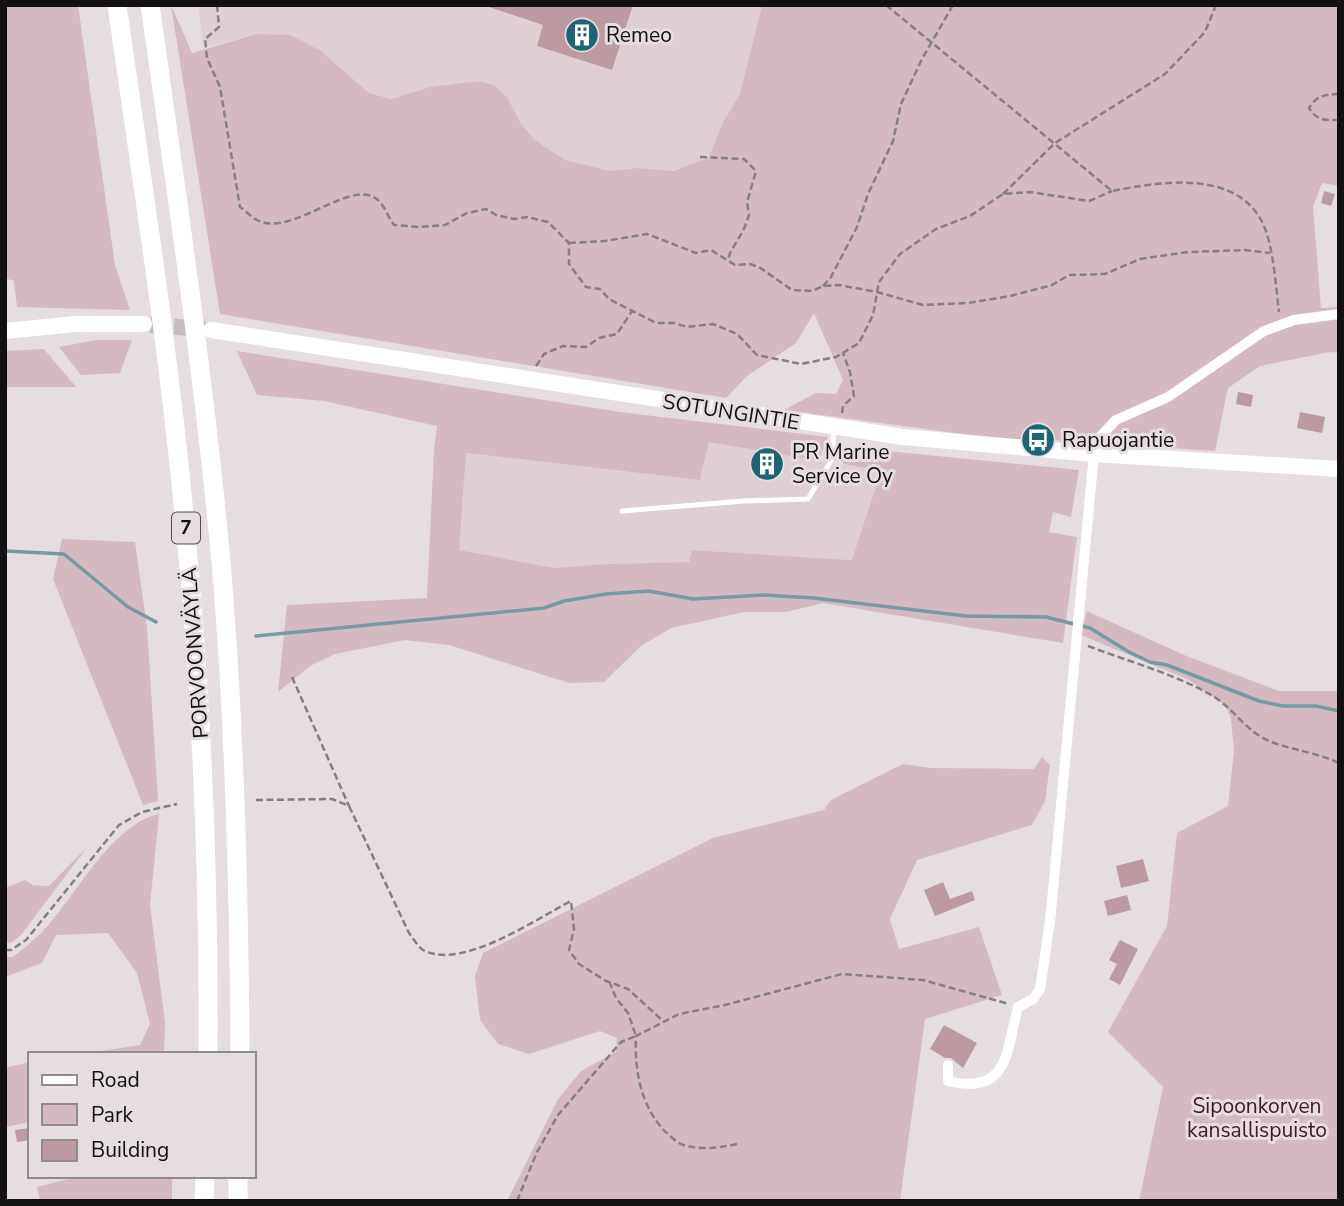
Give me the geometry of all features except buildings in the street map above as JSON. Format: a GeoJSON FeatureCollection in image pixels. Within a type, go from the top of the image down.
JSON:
{"type":"FeatureCollection","features":[{"type":"Feature","properties":{"kind":"highway","name":"PORVOONVÄYLÄ"},"geometry":{"type":"LineString","coordinates":[[117,5],[165,351],[192,599],[204,818],[208,1052]]}},
{"type":"Feature","properties":{"kind":"highway","name":"PORVOONVÄYLÄ"},"geometry":{"type":"LineString","coordinates":[[150,5],[197,348],[220,559],[237,808],[240,1052]]}},
{"type":"Feature","properties":{"kind":"highway"},"geometry":{"type":"LineString","coordinates":[[204,1201],[205,1178]]}},
{"type":"Feature","properties":{"kind":"highway"},"geometry":{"type":"LineString","coordinates":[[238,1201],[239,1178]]}},
{"type":"Feature","properties":{"kind":"street"},"geometry":{"type":"LineString","coordinates":[[948,1065],[948,1081],[976,1084],[993,1078],[1006,1062],[1018,1007],[1033,999],[1040,989],[1052,909],[1094,454],[1100,437],[1116,419],[1168,397],[1264,331],[1294,320],[1339,314]]}},
{"type":"Feature","properties":{"kind":"street"},"geometry":{"type":"LineString","coordinates":[[5,331],[75,324],[144,324]]}},
{"type":"Feature","properties":{"kind":"street","name":"SOTUNGINTIE"},"geometry":{"type":"LineString","coordinates":[[211,330],[995,447],[1339,469]]}},
{"type":"Feature","properties":{"kind":"lane"},"geometry":{"type":"LineString","coordinates":[[622,511],[744,501],[808,499],[831,461],[838,423]]}},
{"type":"Feature","properties":{"kind":"path"},"geometry":{"type":"LineString","coordinates":[[217,5],[219,27],[205,39],[207,58],[220,88],[240,206],[259,221],[284,224],[350,196],[367,194],[379,200],[394,225],[445,225],[467,213],[486,209],[496,215],[514,219],[527,217],[548,222],[569,243],[569,264],[586,287],[600,289],[609,299],[656,323],[674,323],[687,327],[713,324],[737,334],[757,355],[801,363],[836,357],[859,343],[873,314],[879,282],[900,254],[936,229],[970,216],[1003,194],[1055,143],[1165,74],[1205,32],[1216,5]]}},
{"type":"Feature","properties":{"kind":"path"},"geometry":{"type":"LineString","coordinates":[[886,5],[1112,191]]}},
{"type":"Feature","properties":{"kind":"path"},"geometry":{"type":"LineString","coordinates":[[569,243],[605,241],[646,234],[696,253],[711,250],[735,265],[750,264],[759,267],[792,290],[812,291],[822,286],[831,277],[857,227],[868,194],[893,141],[901,104],[953,5]]}},
{"type":"Feature","properties":{"kind":"path"},"geometry":{"type":"LineString","coordinates":[[1339,94],[1320,95],[1309,108],[1314,116],[1321,120],[1339,120]]}},
{"type":"Feature","properties":{"kind":"path"},"geometry":{"type":"LineString","coordinates":[[700,157],[744,159],[756,171],[747,202],[749,215],[728,260]]}},
{"type":"Feature","properties":{"kind":"path"},"geometry":{"type":"LineString","coordinates":[[1003,194],[1031,192],[1089,201],[1112,191],[1159,182],[1209,184],[1234,193],[1255,210],[1266,232],[1281,324]]}},
{"type":"Feature","properties":{"kind":"path"},"geometry":{"type":"LineString","coordinates":[[822,286],[839,285],[877,292],[923,305],[968,303],[1052,285],[1069,275],[1105,274],[1140,259],[1188,252],[1245,250],[1270,253]]}},
{"type":"Feature","properties":{"kind":"path"},"geometry":{"type":"LineString","coordinates":[[528,379],[544,354],[563,346],[586,347],[599,338],[617,334],[632,311]]}},
{"type":"Feature","properties":{"kind":"path"},"geometry":{"type":"LineString","coordinates":[[838,423],[843,406],[854,396],[843,353]]}},
{"type":"Feature","properties":{"kind":"path"},"geometry":{"type":"LineString","coordinates":[[1076,642],[1177,679],[1214,697],[1229,708],[1251,732],[1269,741],[1339,763]]}},
{"type":"Feature","properties":{"kind":"path"},"geometry":{"type":"LineString","coordinates":[[292,677],[408,933],[422,950],[449,955],[476,951],[571,901],[575,929],[569,950],[579,964],[628,989],[663,1021]]}},
{"type":"Feature","properties":{"kind":"path"},"geometry":{"type":"LineString","coordinates":[[256,800],[332,799],[349,806]]}},
{"type":"Feature","properties":{"kind":"path"},"geometry":{"type":"LineString","coordinates":[[5,950],[11,950],[26,940],[119,825],[142,811],[177,804]]}},
{"type":"Feature","properties":{"kind":"path"},"geometry":{"type":"LineString","coordinates":[[517,1201],[537,1152],[558,1115],[621,1042],[679,1014],[725,1005],[842,974],[923,980],[1018,1007]]}},
{"type":"Feature","properties":{"kind":"path"},"geometry":{"type":"LineString","coordinates":[[609,981],[616,998],[628,1013],[636,1036],[635,1056],[645,1101],[653,1119],[681,1145],[715,1149],[737,1144]]}},
{"type":"Feature","properties":{"kind":"shaded area"},"geometry":{"type":"Polygon","coordinates":[[[198,5],[762,5],[740,94],[723,122],[709,157],[674,171],[637,168],[611,171],[565,160],[535,140],[521,124],[507,97],[494,85],[480,81],[430,87],[391,99],[369,93],[321,51],[256,34],[211,46],[203,43],[198,5]]]}},
{"type":"Feature","properties":{"kind":"shaded area"},"geometry":{"type":"Polygon","coordinates":[[[709,442],[881,471],[853,560],[693,550],[689,562],[555,568],[458,550],[465,453],[700,480],[709,442]]]}},
{"type":"Feature","properties":{"kind":"green space"},"geometry":{"type":"Polygon","coordinates":[[[5,5],[78,5],[115,265],[130,310],[17,307],[14,281],[5,278],[5,5]]]}},
{"type":"Feature","properties":{"kind":"green space"},"geometry":{"type":"Polygon","coordinates":[[[171,5],[192,53],[256,34],[290,35],[321,51],[369,93],[391,99],[430,87],[479,81],[494,85],[507,97],[521,124],[535,140],[565,160],[611,171],[637,168],[674,171],[709,157],[723,122],[740,94],[762,5],[1339,5],[1339,186],[1322,183],[1313,207],[1321,308],[1339,307],[1339,353],[1330,352],[1260,366],[1228,388],[1215,451],[1037,439],[1021,442],[784,410],[816,393],[836,394],[843,380],[814,313],[796,343],[747,376],[726,398],[220,314],[171,5]]]}},
{"type":"Feature","properties":{"kind":"green space"},"geometry":{"type":"Polygon","coordinates":[[[96,340],[132,340],[120,373],[81,375],[59,347],[96,340]]]}},
{"type":"Feature","properties":{"kind":"green space"},"geometry":{"type":"Polygon","coordinates":[[[44,349],[76,387],[5,387],[5,351],[44,349]]]}},
{"type":"Feature","properties":{"kind":"green space"},"geometry":{"type":"Polygon","coordinates":[[[237,351],[620,412],[828,437],[819,461],[709,442],[700,480],[466,453],[459,550],[555,568],[689,562],[692,550],[852,560],[881,471],[843,464],[846,447],[1079,470],[1071,517],[1053,512],[1049,532],[1077,537],[1063,643],[823,603],[786,612],[744,612],[671,628],[641,646],[604,682],[569,683],[449,645],[405,640],[335,654],[310,666],[278,692],[287,605],[427,598],[437,426],[324,401],[257,395],[237,351]]]}},
{"type":"Feature","properties":{"kind":"green space"},"geometry":{"type":"Polygon","coordinates":[[[62,539],[135,542],[147,627],[158,801],[143,805],[53,579],[62,539]]]}},
{"type":"Feature","properties":{"kind":"green space","name":"Sipoonkorven kansallispuisto"},"geometry":{"type":"Polygon","coordinates":[[[1087,611],[1184,655],[1279,691],[1339,691],[1339,1201],[1139,1201],[1163,1087],[1108,1032],[1167,926],[1177,833],[1228,806],[1234,751],[1231,719],[1226,706],[1189,680],[1081,635],[1087,611]]]}},
{"type":"Feature","properties":{"kind":"green space"},"geometry":{"type":"Polygon","coordinates":[[[1042,757],[1050,765],[1045,801],[1032,825],[917,860],[890,919],[899,949],[979,927],[1002,995],[925,1019],[900,1201],[507,1201],[558,1099],[581,1071],[616,1052],[617,1038],[600,1031],[529,1054],[498,1044],[480,1020],[475,976],[483,953],[713,838],[824,810],[831,800],[903,764],[930,768],[1034,769],[1042,757]]]}},
{"type":"Feature","properties":{"kind":"green space"},"geometry":{"type":"Polygon","coordinates":[[[159,814],[150,905],[165,1023],[164,1052],[95,1052],[140,1045],[150,1024],[137,973],[108,933],[56,935],[42,963],[5,977],[5,957],[13,957],[42,932],[109,847],[141,821],[159,814]]]}},
{"type":"Feature","properties":{"kind":"green space"},"geometry":{"type":"Polygon","coordinates":[[[88,846],[21,935],[11,943],[5,942],[5,888],[25,880],[33,885],[49,886],[88,846]]]}},
{"type":"Feature","properties":{"kind":"green space"},"geometry":{"type":"Polygon","coordinates":[[[28,1062],[28,1122],[5,1127],[5,1068],[28,1062]]]}},
{"type":"Feature","properties":{"kind":"green space"},"geometry":{"type":"Polygon","coordinates":[[[73,1178],[172,1178],[172,1201],[40,1201],[37,1187],[73,1178]]]}},
{"type":"Feature","properties":{"kind":"waterway"},"geometry":{"type":"LineString","coordinates":[[5,551],[64,554],[128,607],[156,622]]}},
{"type":"Feature","properties":{"kind":"waterway"},"geometry":{"type":"LineString","coordinates":[[256,636],[544,608],[564,601],[606,594],[649,591],[693,599],[764,595],[814,598],[966,616],[1046,617],[1090,628],[1150,662],[1167,665],[1259,701],[1283,706],[1316,706],[1339,711]]}},
{"type":"Feature","properties":{"kind":"tunnel"},"geometry":{"type":"LineString","coordinates":[[150,325],[205,329]]}},
{"type":"Feature","properties":{"kind":"place","name":"Remeo"},"geometry":{"type":"Point","coordinates":[582,35]}},
{"type":"Feature","properties":{"kind":"place","name":"Rapuojantie"},"geometry":{"type":"Point","coordinates":[1038,440]}},
{"type":"Feature","properties":{"kind":"place","name":"PR Marine Service Oy"},"geometry":{"type":"Point","coordinates":[767,464]}}]}
